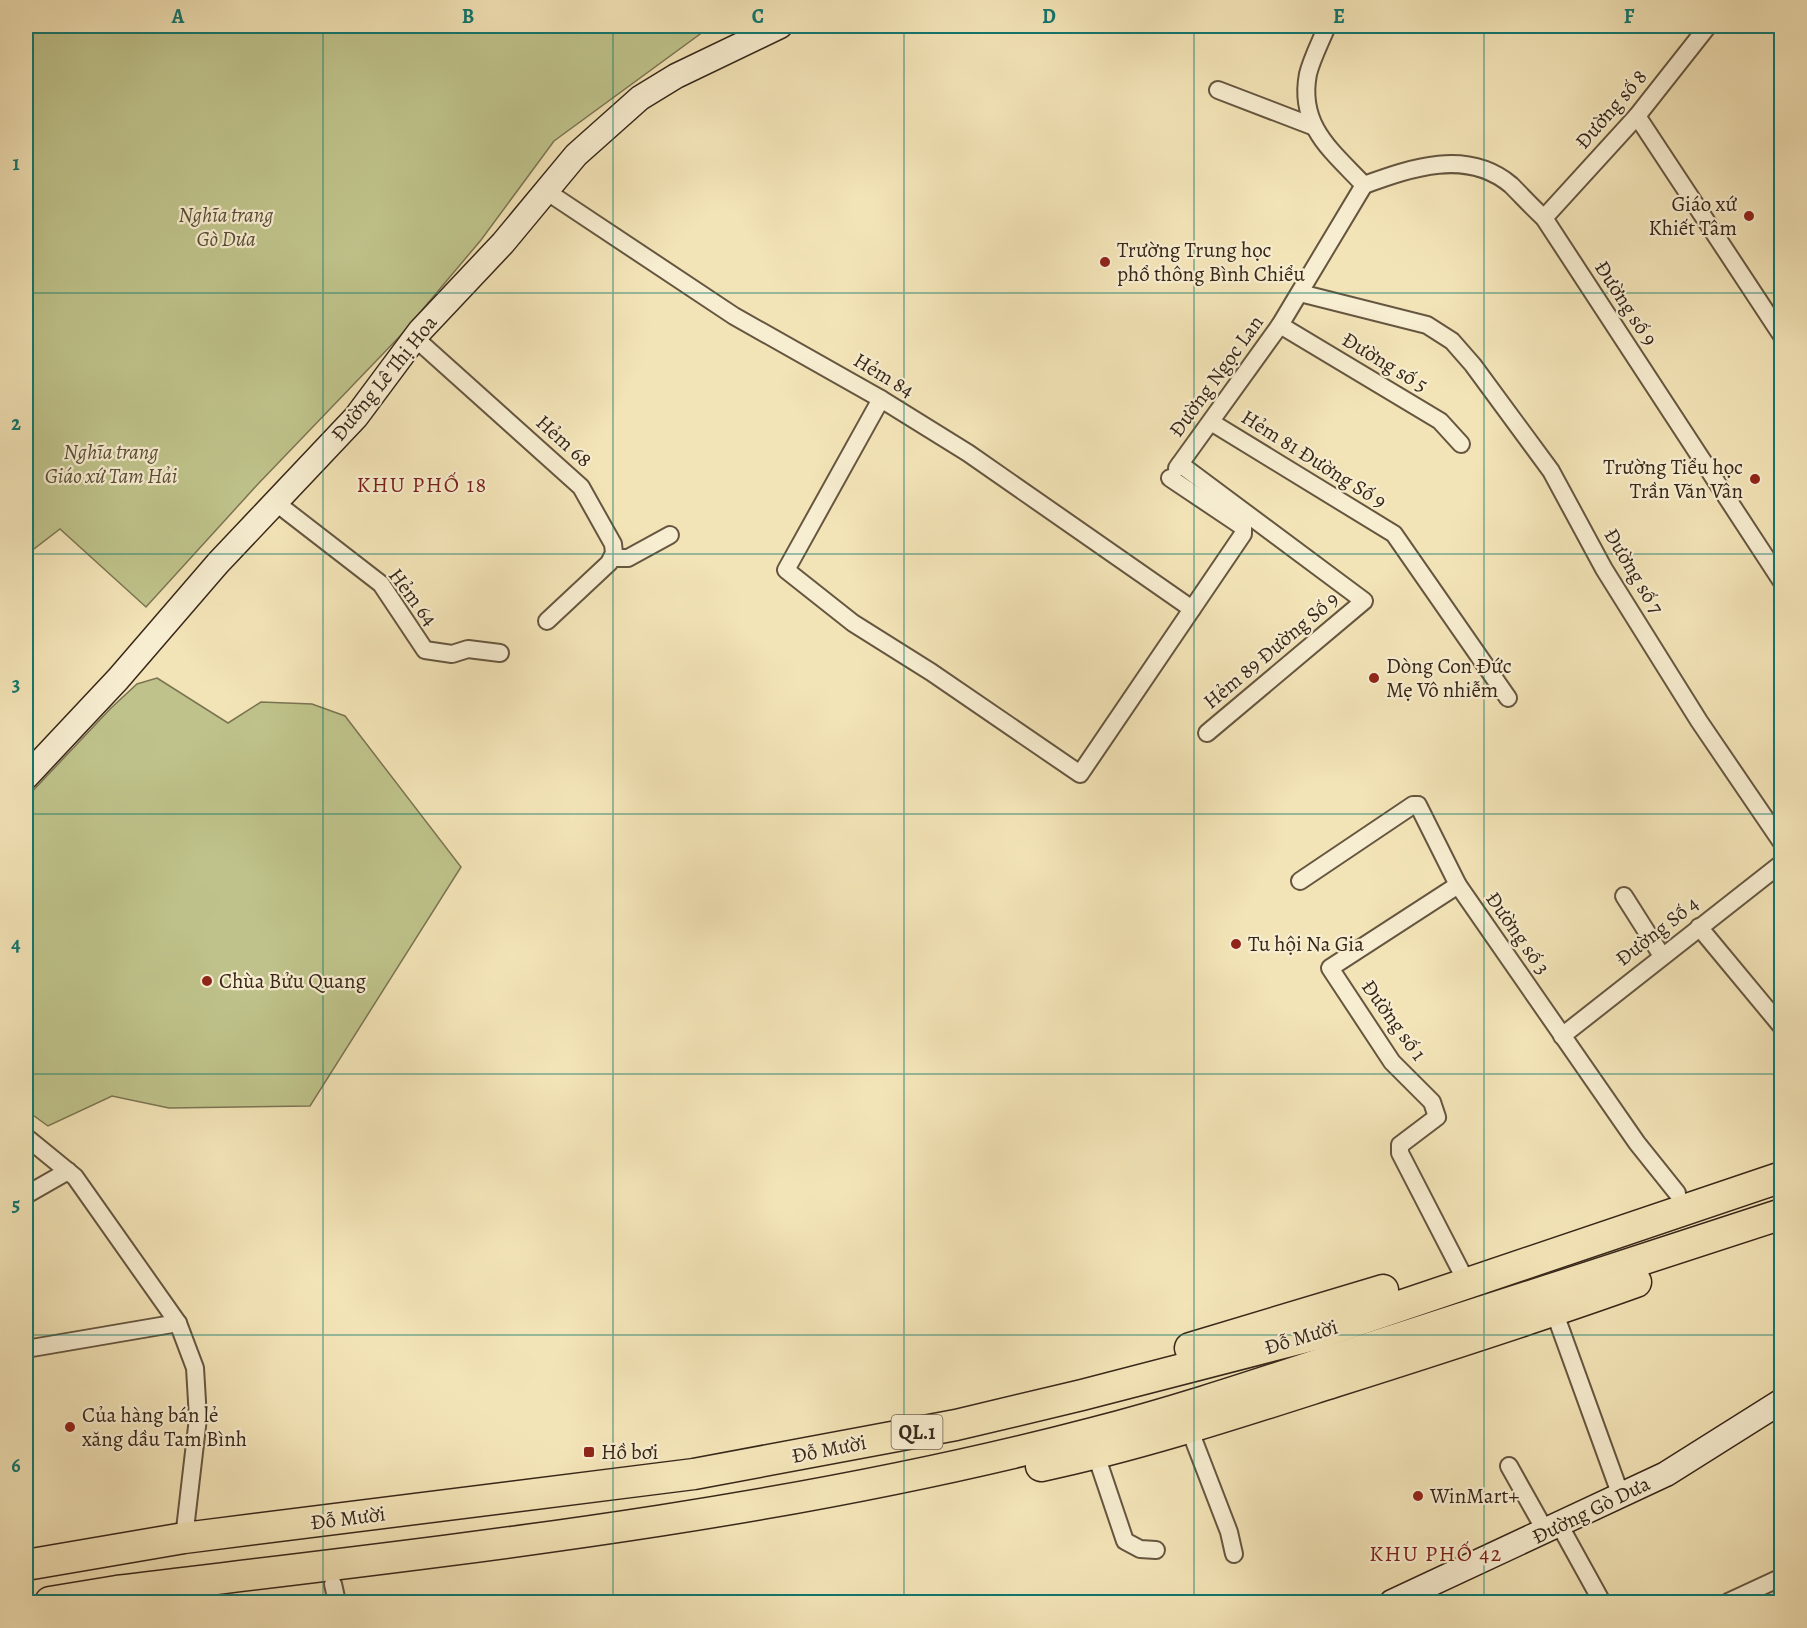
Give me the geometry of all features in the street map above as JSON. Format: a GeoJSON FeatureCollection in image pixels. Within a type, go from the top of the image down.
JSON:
{"type":"FeatureCollection","features":[{"type":"Feature","properties":{"kind":"highway","name":"Đỗ Mười"},"geometry":{"type":"LineString","coordinates":[[26,1548],[694,1474],[956,1425],[1314,1335],[1463,1273],[1677,1193],[1782,1158]]}},
{"type":"Feature","properties":{"kind":"highway","name":"Đỗ Mười"},"geometry":{"type":"LineString","coordinates":[[1463,1273],[1782,1177]]}},
{"type":"Feature","properties":{"kind":"highway","name":"Đỗ Mười"},"geometry":{"type":"LineString","coordinates":[[50,1602],[117,1591],[561,1536],[678,1518],[830,1492],[1006,1454],[1176,1410],[1782,1214]]}},
{"type":"Feature","properties":{"kind":"highway"},"geometry":{"type":"LineString","coordinates":[[1707,1257],[1725,1233]]}},
{"type":"Feature","properties":{"kind":"highway"},"geometry":{"type":"LineString","coordinates":[[185,1602],[335,1593],[773,1521],[1096,1455],[1189,1428],[1554,1311],[1707,1257],[1782,1234]]}},
{"type":"Feature","properties":{"kind":"highway","name":"Đỗ Mười"},"geometry":{"type":"LineString","coordinates":[[26,1565],[185,1530]]}},
{"type":"Feature","properties":{"kind":"street","name":"Đường Lê Thị Hoa"},"geometry":{"type":"LineString","coordinates":[[26,777],[118,679],[218,563],[356,417],[415,338],[503,243],[576,155],[640,98],[676,76],[780,26]]}},
{"type":"Feature","properties":{"kind":"street"},"geometry":{"type":"LineString","coordinates":[[1312,126],[1308,106],[1308,74],[1327,26]]}},
{"type":"Feature","properties":{"kind":"street","name":"Đường số 8"},"geometry":{"type":"LineString","coordinates":[[1544,218],[1637,116],[1708,26]]}},
{"type":"Feature","properties":{"kind":"street"},"geometry":{"type":"LineString","coordinates":[[1218,90],[1312,126],[1364,185]]}},
{"type":"Feature","properties":{"kind":"street"},"geometry":{"type":"LineString","coordinates":[[1637,116],[1782,336]]}},
{"type":"Feature","properties":{"kind":"street","name":"Đường số 9"},"geometry":{"type":"LineString","coordinates":[[1364,185],[1413,167],[1466,164],[1509,184],[1544,218],[1781,581]]}},
{"type":"Feature","properties":{"kind":"street","name":"Đường Ngọc Lan"},"geometry":{"type":"LineString","coordinates":[[1176,470],[1280,325],[1364,185]]}},
{"type":"Feature","properties":{"kind":"street","name":"Hẻm 84"},"geometry":{"type":"LineString","coordinates":[[546,191],[734,316],[881,399],[968,453],[1192,609]]}},
{"type":"Feature","properties":{"kind":"street","name":"Đường số 7"},"geometry":{"type":"LineString","coordinates":[[1300,293],[1427,325],[1452,341],[1473,364],[1551,471],[1604,569],[1699,721],[1782,843]]}},
{"type":"Feature","properties":{"kind":"street","name":"Đường số 5"},"geometry":{"type":"LineString","coordinates":[[1280,325],[1440,421],[1461,444]]}},
{"type":"Feature","properties":{"kind":"street","name":"Hẻm 68"},"geometry":{"type":"LineString","coordinates":[[415,338],[581,487],[613,544],[613,558]]}},
{"type":"Feature","properties":{"kind":"street"},"geometry":{"type":"LineString","coordinates":[[881,399],[786,570],[853,623],[931,672],[1080,774],[1244,530],[1176,470]]}},
{"type":"Feature","properties":{"kind":"street","name":"Hẻm 81 Đường Số 9"},"geometry":{"type":"LineString","coordinates":[[1211,422],[1394,534],[1508,698]]}},
{"type":"Feature","properties":{"kind":"street","name":"Hẻm 89 Đường Số 9"},"geometry":{"type":"LineString","coordinates":[[1176,470],[1364,601],[1207,733]]}},
{"type":"Feature","properties":{"kind":"street","name":"Hẻm 64"},"geometry":{"type":"LineString","coordinates":[[275,502],[381,584],[425,651],[452,654],[468,649],[500,654]]}},
{"type":"Feature","properties":{"kind":"street"},"geometry":{"type":"LineString","coordinates":[[547,621],[613,558],[628,558],[670,535]]}},
{"type":"Feature","properties":{"kind":"street","name":"Đường số 3"},"geometry":{"type":"LineString","coordinates":[[1300,880],[1416,804],[1458,885],[1637,1143],[1677,1193]]}},
{"type":"Feature","properties":{"kind":"street","name":"Đường Số 4"},"geometry":{"type":"LineString","coordinates":[[1562,1036],[1782,863]]}},
{"type":"Feature","properties":{"kind":"street","name":"Đường số 1"},"geometry":{"type":"LineString","coordinates":[[1458,885],[1330,968],[1392,1062],[1432,1102],[1437,1117],[1400,1144],[1400,1153],[1463,1273]]}},
{"type":"Feature","properties":{"kind":"street"},"geometry":{"type":"LineString","coordinates":[[1624,896],[1662,956]]}},
{"type":"Feature","properties":{"kind":"street"},"geometry":{"type":"LineString","coordinates":[[1699,927],[1782,1027]]}},
{"type":"Feature","properties":{"kind":"street"},"geometry":{"type":"LineString","coordinates":[[26,1137],[75,1177],[178,1323],[195,1368],[198,1418],[185,1530]]}},
{"type":"Feature","properties":{"kind":"street"},"geometry":{"type":"LineString","coordinates":[[26,1195],[68,1171]]}},
{"type":"Feature","properties":{"kind":"street"},"geometry":{"type":"LineString","coordinates":[[1554,1311],[1621,1496]]}},
{"type":"Feature","properties":{"kind":"street"},"geometry":{"type":"LineString","coordinates":[[26,1349],[178,1323]]}},
{"type":"Feature","properties":{"kind":"street","name":"Đường Gò Dưa"},"geometry":{"type":"LineString","coordinates":[[1392,1602],[1424,1595],[1666,1474],[1782,1401]]}},
{"type":"Feature","properties":{"kind":"street"},"geometry":{"type":"LineString","coordinates":[[1189,1428],[1234,1554]]}},
{"type":"Feature","properties":{"kind":"street"},"geometry":{"type":"LineString","coordinates":[[1096,1455],[1125,1541],[1140,1549],[1156,1550]]}},
{"type":"Feature","properties":{"kind":"street"},"geometry":{"type":"LineString","coordinates":[[1509,1466],[1602,1602]]}},
{"type":"Feature","properties":{"kind":"street"},"geometry":{"type":"LineString","coordinates":[[1728,1602],[1782,1577]]}},
{"type":"Feature","properties":{"kind":"green space","name":"Nghĩa trang Gò Dưa"},"geometry":{"type":"Polygon","coordinates":[[[26,26],[711,26],[554,141],[481,240],[401,335],[258,484],[146,607],[60,529],[26,555],[26,26]]]}},
{"type":"Feature","properties":{"kind":"green space","name":"Chùa Bửu Quang"},"geometry":{"type":"Polygon","coordinates":[[[157,678],[228,723],[261,702],[312,704],[345,716],[461,867],[310,1106],[169,1108],[112,1096],[48,1126],[26,1110],[26,798],[111,708],[137,684],[157,678]]]}},
{"type":"Feature","properties":{"kind":"place","name":"Giáo xứ Khiết Tâm"},"geometry":{"type":"Point","coordinates":[1749,216]}},
{"type":"Feature","properties":{"kind":"place","name":"Trường Trung học phổ thông Bình Chiểu"},"geometry":{"type":"Point","coordinates":[1105,262]}},
{"type":"Feature","properties":{"kind":"place","name":"Trường Tiểu học Trần Văn Vân"},"geometry":{"type":"Point","coordinates":[1755,479]}},
{"type":"Feature","properties":{"kind":"place","name":"Dòng Con Đức Mẹ Vô nhiễm"},"geometry":{"type":"Point","coordinates":[1374,678]}},
{"type":"Feature","properties":{"kind":"place","name":"Tu hội Na Gia"},"geometry":{"type":"Point","coordinates":[1236,944]}},
{"type":"Feature","properties":{"kind":"place","name":"Chùa Bửu Quang"},"geometry":{"type":"Point","coordinates":[207,981]}},
{"type":"Feature","properties":{"kind":"place","name":"Của hàng bán lẻ xăng dầu Tam Bình"},"geometry":{"type":"Point","coordinates":[70,1427]}},
{"type":"Feature","properties":{"kind":"place","name":"Hồ bơi"},"geometry":{"type":"Point","coordinates":[589,1452]}},
{"type":"Feature","properties":{"kind":"place","name":"WinMart+"},"geometry":{"type":"Point","coordinates":[1418,1496]}},
{"type":"Feature","properties":{"kind":"district","name":"KHU PHỐ 18"},"geometry":{"type":"Point","coordinates":[422,485]}},
{"type":"Feature","properties":{"kind":"district","name":"KHU PHỐ 42"},"geometry":{"type":"Point","coordinates":[1436,1554]}},
{"type":"Feature","properties":{"kind":"park label","name":"Nghĩa trang Giáo xứ Tam Hải"},"geometry":{"type":"Point","coordinates":[111,464]}}]}
